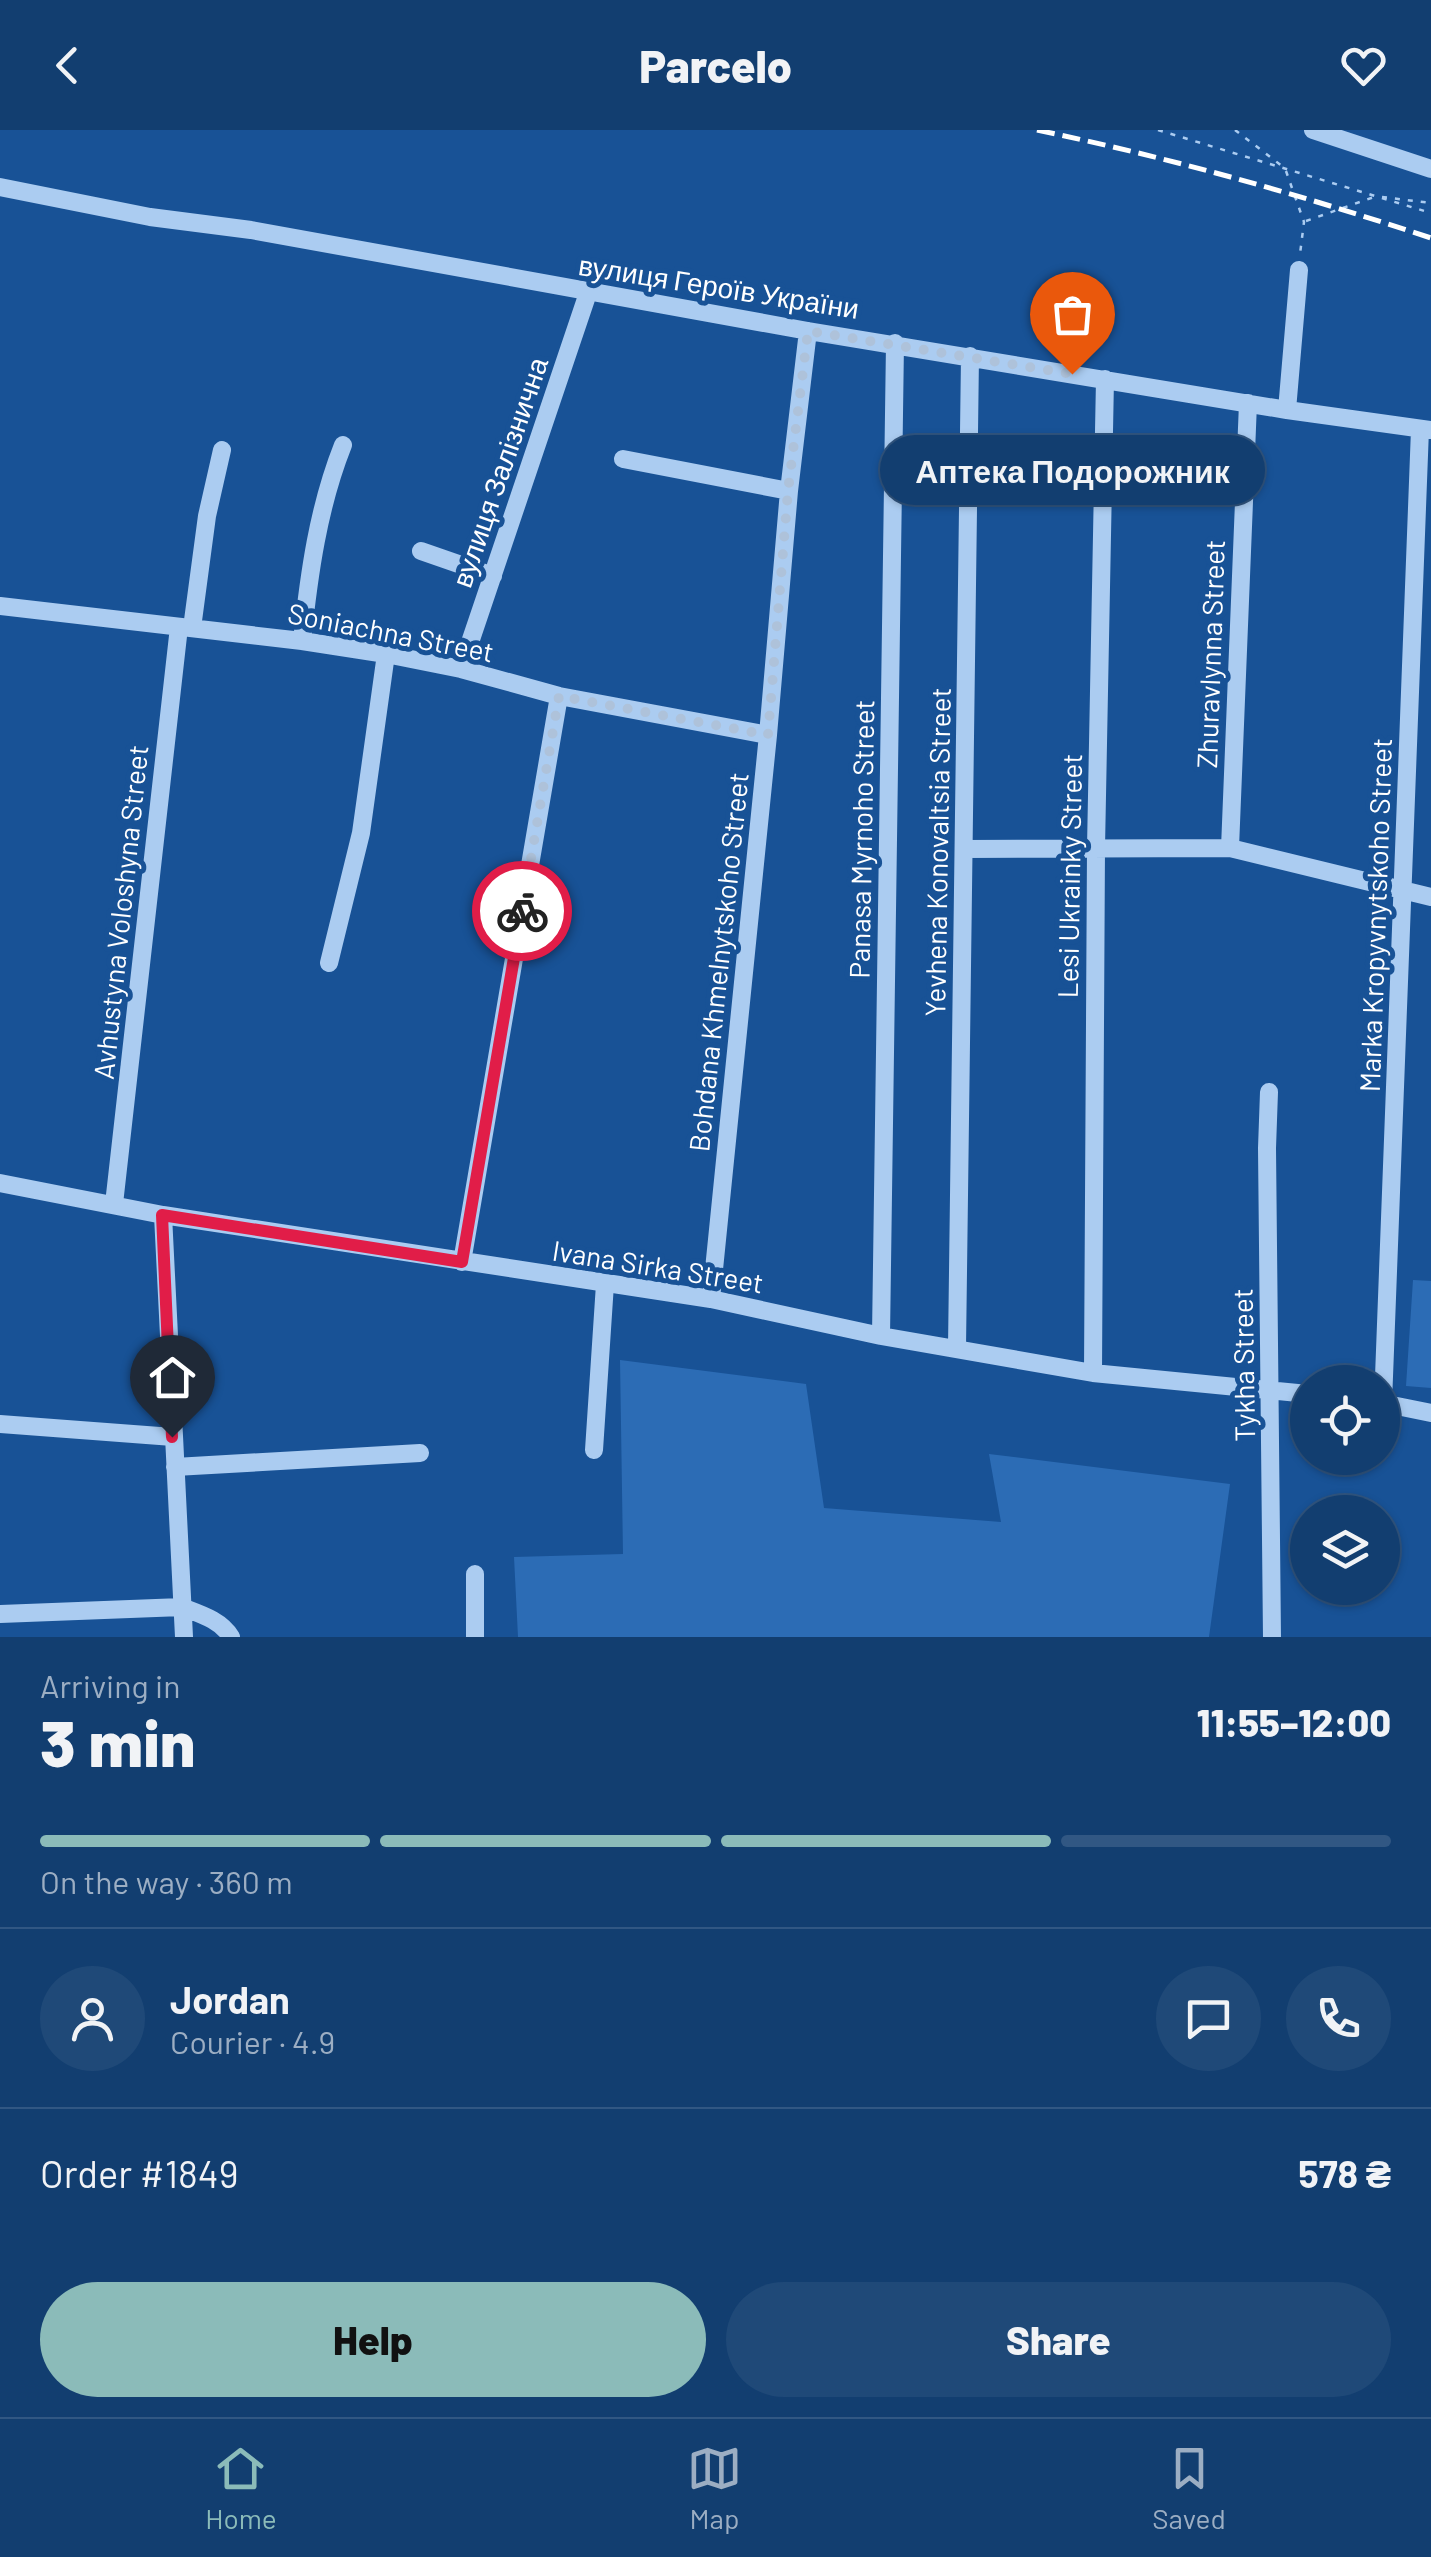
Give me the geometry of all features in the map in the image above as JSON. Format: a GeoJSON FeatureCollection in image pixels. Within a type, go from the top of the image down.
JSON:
{"type":"FeatureCollection","features":[{"type":"Feature","properties":{"kind":"street"},"geometry":{"type":"LineString","coordinates":[[1313,130],[1431,169]]}},
{"type":"Feature","properties":{"kind":"street","name":"вулиця Героїв України"},"geometry":{"type":"LineString","coordinates":[[0,187],[150,217],[251,230],[808,331],[1426,430]]}},
{"type":"Feature","properties":{"kind":"street"},"geometry":{"type":"LineString","coordinates":[[1287,410],[1298,270]]}},
{"type":"Feature","properties":{"kind":"street","name":"вулиця Залізнична"},"geometry":{"type":"LineString","coordinates":[[461,669],[588,293]]}},
{"type":"Feature","properties":{"kind":"street","name":"Bohdana Khmelnytskoho Street"},"geometry":{"type":"LineString","coordinates":[[711,1300],[768,735],[788,491],[808,331]]}},
{"type":"Feature","properties":{"kind":"street","name":"Panasa Myrnoho Street"},"geometry":{"type":"LineString","coordinates":[[882,1336],[895,343]]}},
{"type":"Feature","properties":{"kind":"street","name":"Yevhena Konovaltsia Street"},"geometry":{"type":"LineString","coordinates":[[957,1348],[970,356]]}},
{"type":"Feature","properties":{"kind":"street","name":"Lesi Ukrainky Street"},"geometry":{"type":"LineString","coordinates":[[1094,1373],[1096,848],[1105,379]]}},
{"type":"Feature","properties":{"kind":"street","name":"Zhuravlynna Street"},"geometry":{"type":"LineString","coordinates":[[1230,848],[1248,403]]}},
{"type":"Feature","properties":{"kind":"street","name":"Marka Kropyvnytskoho Street"},"geometry":{"type":"LineString","coordinates":[[1385,1365],[1426,430]]}},
{"type":"Feature","properties":{"kind":"street"},"geometry":{"type":"LineString","coordinates":[[302,641],[326,490],[343,445]]}},
{"type":"Feature","properties":{"kind":"street","name":"Avhustyna Voloshyna Street"},"geometry":{"type":"LineString","coordinates":[[114,1204],[186,627],[222,450]]}},
{"type":"Feature","properties":{"kind":"street"},"geometry":{"type":"LineString","coordinates":[[624,459],[788,491]]}},
{"type":"Feature","properties":{"kind":"street"},"geometry":{"type":"LineString","coordinates":[[421,551],[492,576]]}},
{"type":"Feature","properties":{"kind":"street","name":"Soniachna Street"},"geometry":{"type":"LineString","coordinates":[[0,606],[386,654],[461,669],[559,696],[768,735]]}},
{"type":"Feature","properties":{"kind":"street"},"geometry":{"type":"LineString","coordinates":[[328,963],[360,833],[386,654]]}},
{"type":"Feature","properties":{"kind":"street"},"geometry":{"type":"LineString","coordinates":[[462,1262],[559,696]]}},
{"type":"Feature","properties":{"kind":"street"},"geometry":{"type":"LineString","coordinates":[[965,849],[1230,848],[1431,897]]}},
{"type":"Feature","properties":{"kind":"street","name":"Tykha Street"},"geometry":{"type":"LineString","coordinates":[[1270,1092],[1267,1148],[1272,1637]]}},
{"type":"Feature","properties":{"kind":"street","name":"Ivana Sirka Street"},"geometry":{"type":"LineString","coordinates":[[0,1183],[162,1215],[711,1300],[882,1336],[1094,1373],[1290,1392]]}},
{"type":"Feature","properties":{"kind":"street"},"geometry":{"type":"LineString","coordinates":[[162,1215],[184,1637]]}},
{"type":"Feature","properties":{"kind":"street"},"geometry":{"type":"LineString","coordinates":[[594,1450],[605,1284]]}},
{"type":"Feature","properties":{"kind":"street"},"geometry":{"type":"LineString","coordinates":[[1400,1407],[1431,1412]]}},
{"type":"Feature","properties":{"kind":"street"},"geometry":{"type":"LineString","coordinates":[[0,1424],[172,1437]]}},
{"type":"Feature","properties":{"kind":"street"},"geometry":{"type":"LineString","coordinates":[[175,1467],[420,1453]]}},
{"type":"Feature","properties":{"kind":"street"},"geometry":{"type":"LineString","coordinates":[[475,1574],[475,1637]]}},
{"type":"Feature","properties":{"kind":"street"},"geometry":{"type":"LineString","coordinates":[[0,1614],[182,1607],[207,1616],[227,1629],[231,1637]]}},
{"type":"Feature","properties":{"kind":"path"},"geometry":{"type":"LineString","coordinates":[[1158,130],[1431,213]]}},
{"type":"Feature","properties":{"kind":"path"},"geometry":{"type":"LineString","coordinates":[[1235,130],[1286,169]]}},
{"type":"Feature","properties":{"kind":"path"},"geometry":{"type":"LineString","coordinates":[[1286,169],[1304,222],[1298,270]]}},
{"type":"Feature","properties":{"kind":"path"},"geometry":{"type":"LineString","coordinates":[[1304,222],[1377,196],[1431,203]]}},
{"type":"Feature","properties":{"kind":"shaded area"},"geometry":{"type":"Polygon","coordinates":[[[1413,1280],[1431,1281],[1431,1388],[1406,1386],[1413,1280]]]}},
{"type":"Feature","properties":{"kind":"shaded area"},"geometry":{"type":"Polygon","coordinates":[[[620,1360],[806,1384],[824,1508],[1001,1522],[989,1454],[1230,1484],[1209,1637],[518,1637],[514,1557],[623,1554],[620,1360]]]}},
{"type":"Feature","properties":{"kind":"railway"},"geometry":{"type":"LineString","coordinates":[[1037,130],[1236,178],[1431,238]]}},
{"type":"Feature","properties":{"kind":"way so far"},"geometry":{"type":"LineString","coordinates":[[522,911],[559,696],[768,735],[788,491],[808,331],[1072,374]]}},
{"type":"Feature","properties":{"kind":"place","name":"Аптека Подорожник"},"geometry":{"type":"Point","coordinates":[1072,374]}},
{"type":"Feature","properties":{"kind":"route"},"geometry":{"type":"LineString","coordinates":[[172,1437],[162,1215],[462,1262],[522,911]]}}]}
